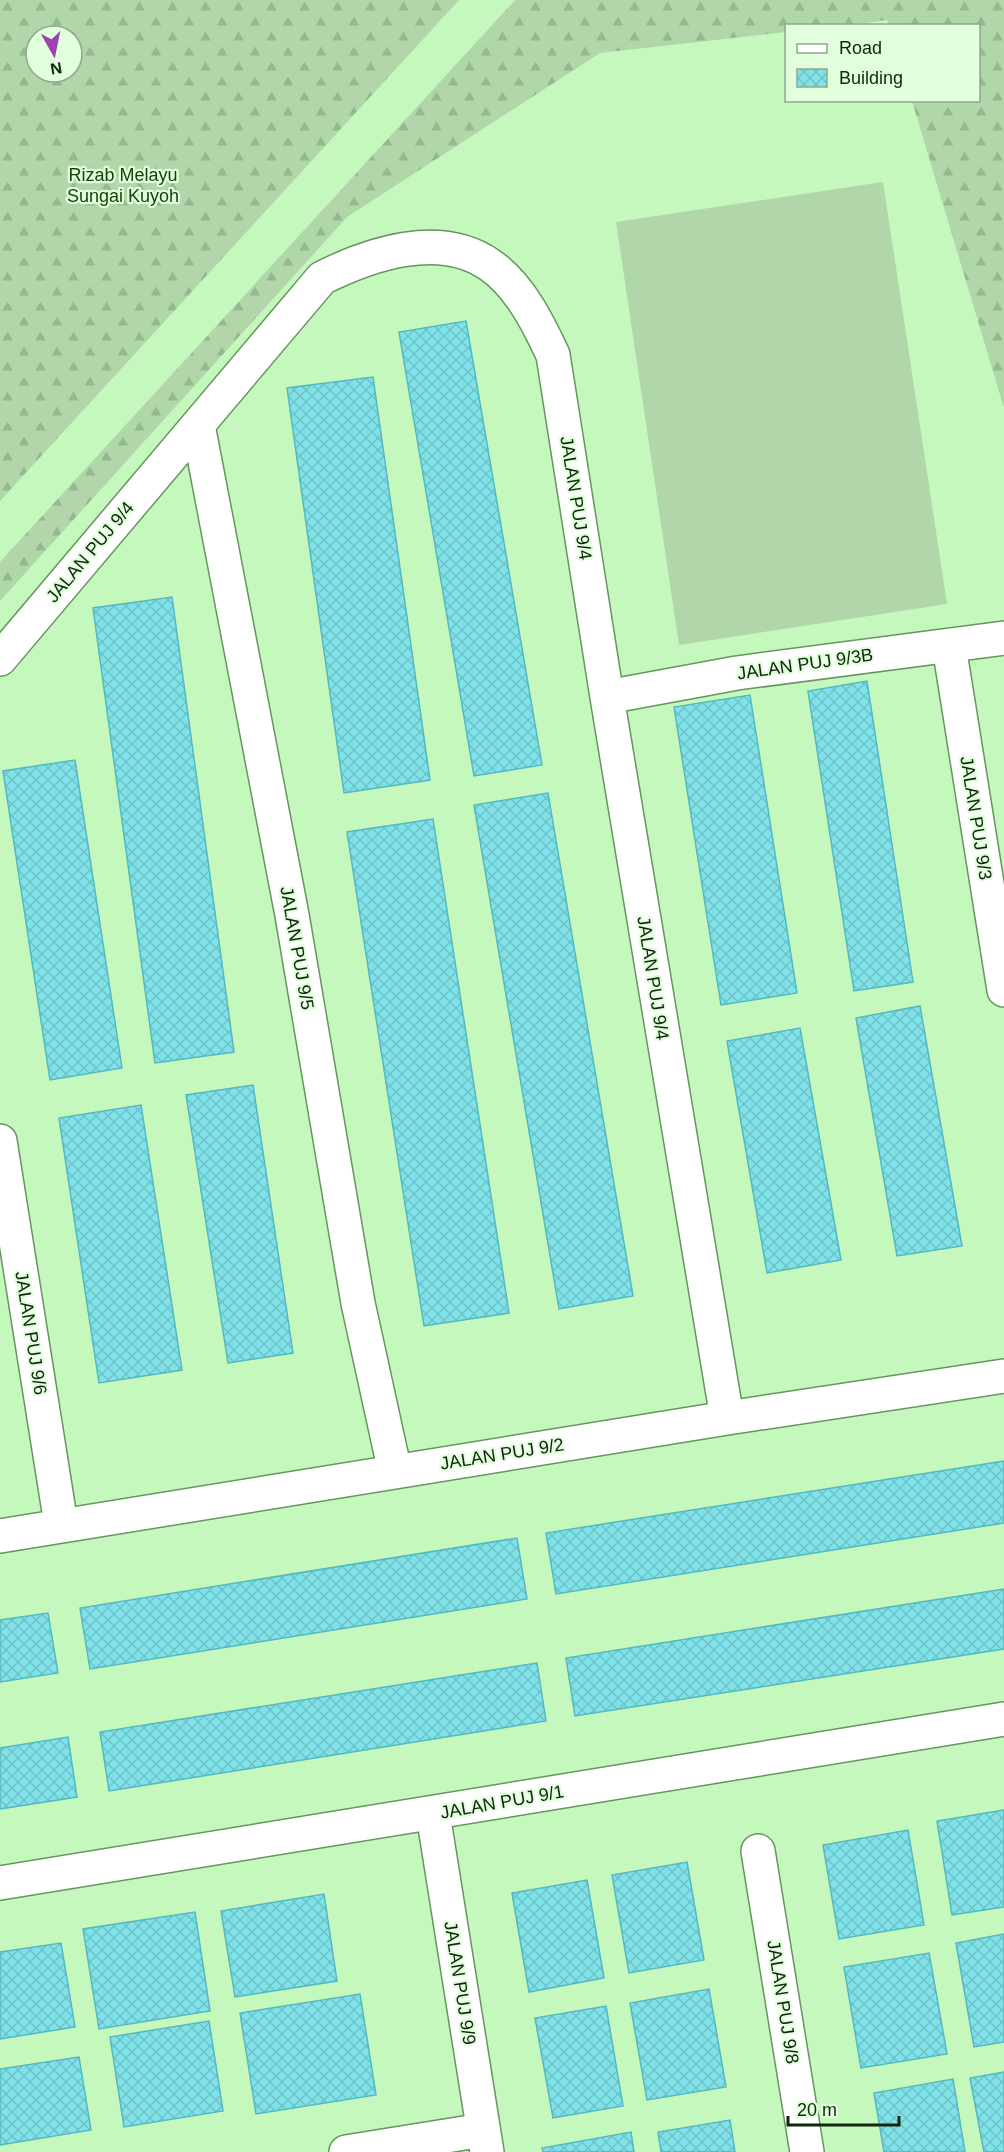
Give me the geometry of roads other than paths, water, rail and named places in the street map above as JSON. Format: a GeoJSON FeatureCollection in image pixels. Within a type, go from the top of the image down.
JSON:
{"type":"FeatureCollection","features":[{"type":"Feature","properties":{"kind":"street","name":"JALAN PUJ 9/4"},"geometry":{"type":"LineString","coordinates":[[0,659],[322,278],[376,255],[420,249],[456,250],[490,264],[533,312],[553,355],[607,697],[727,1418]]}},
{"type":"Feature","properties":{"kind":"street","name":"JALAN PUJ 9/5"},"geometry":{"type":"LineString","coordinates":[[198,426],[290,903],[358,1303],[395,1472]]}},
{"type":"Feature","properties":{"kind":"street","name":"JALAN PUJ 9/3B"},"geometry":{"type":"LineString","coordinates":[[607,697],[737,673],[1004,638]]}},
{"type":"Feature","properties":{"kind":"street","name":"JALAN PUJ 9/3"},"geometry":{"type":"LineString","coordinates":[[949,646],[1004,990]]}},
{"type":"Feature","properties":{"kind":"street","name":"JALAN PUJ 9/6"},"geometry":{"type":"LineString","coordinates":[[0,1141],[61,1524]]}},
{"type":"Feature","properties":{"kind":"street","name":"JALAN PUJ 9/2"},"geometry":{"type":"LineString","coordinates":[[0,1536],[61,1524],[1004,1376]]}},
{"type":"Feature","properties":{"kind":"street","name":"JALAN PUJ 9/1"},"geometry":{"type":"LineString","coordinates":[[0,1883],[1004,1719]]}},
{"type":"Feature","properties":{"kind":"street","name":"JALAN PUJ 9/9"},"geometry":{"type":"LineString","coordinates":[[433,1814],[485,2141]]}},
{"type":"Feature","properties":{"kind":"street","name":"JALAN PUJ 9/8"},"geometry":{"type":"LineString","coordinates":[[758,1851],[807,2152]]}},
{"type":"Feature","properties":{"kind":"street"},"geometry":{"type":"LineString","coordinates":[[346,2152],[485,2141]]}},
{"type":"Feature","properties":{"kind":"park label","name":"Rizab Melayu Sungai Kuyoh"},"geometry":{"type":"Point","coordinates":[123,186]}}]}
